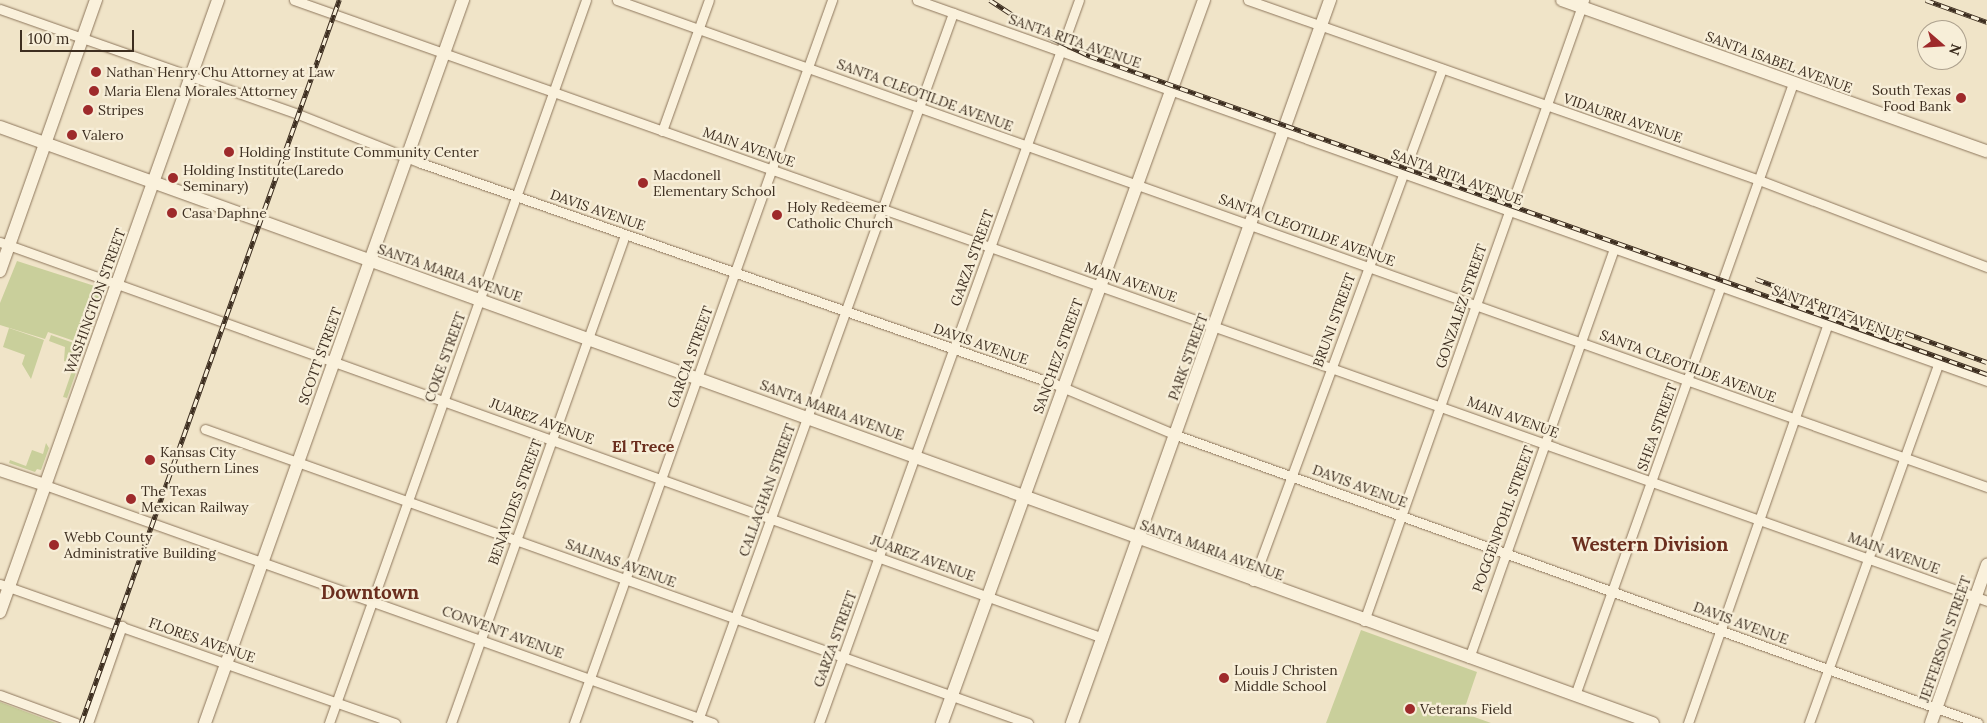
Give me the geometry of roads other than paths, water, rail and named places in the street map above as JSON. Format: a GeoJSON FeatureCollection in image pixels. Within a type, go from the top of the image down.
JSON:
{"type":"FeatureCollection","features":[{"type":"Feature","properties":{"kind":"main road"},"geometry":{"type":"LineString","coordinates":[[0,270],[4,244],[46,143],[96,0]]}},
{"type":"Feature","properties":{"kind":"main road","name":"WASHINGTON STREET"},"geometry":{"type":"LineString","coordinates":[[0,612],[5,585],[45,485],[218,0]]}},
{"type":"Feature","properties":{"kind":"main road","name":"SCOTT STREET"},"geometry":{"type":"LineString","coordinates":[[206,723],[463,0]]}},
{"type":"Feature","properties":{"kind":"main road","name":"SANCHEZ STREET"},"geometry":{"type":"LineString","coordinates":[[942,723],[1204,0]]}},
{"type":"Feature","properties":{"kind":"main road","name":"PARK STREET"},"geometry":{"type":"LineString","coordinates":[[1072,723],[1330,0]]}},
{"type":"Feature","properties":{"kind":"main road","name":"SANTA ISABEL AVENUE"},"geometry":{"type":"LineString","coordinates":[[1562,0],[1583,4],[1793,83],[1987,151]]}},
{"type":"Feature","properties":{"kind":"main road","name":"SANTA MARIA AVENUE"},"geometry":{"type":"LineString","coordinates":[[0,127],[808,416],[1138,540],[1653,723]]}},
{"type":"Feature","properties":{"kind":"main road","name":"CONVENT AVENUE"},"geometry":{"type":"LineString","coordinates":[[0,470],[45,485]]}},
{"type":"Feature","properties":{"kind":"main road","name":"JEFFERSON STREET"},"geometry":{"type":"LineString","coordinates":[[1932,723],[1981,599],[1987,565]]}},
{"type":"Feature","properties":{"kind":"street","name":"MAIN AVENUE"},"geometry":{"type":"LineString","coordinates":[[294,0],[1981,599]]}},
{"type":"Feature","properties":{"kind":"street","name":"COKE STREET"},"geometry":{"type":"LineString","coordinates":[[329,723],[586,0]]}},
{"type":"Feature","properties":{"kind":"street","name":"SANTA CLEOTILDE AVENUE"},"geometry":{"type":"LineString","coordinates":[[617,0],[1987,487]]}},
{"type":"Feature","properties":{"kind":"street"},"geometry":{"type":"LineString","coordinates":[[662,131],[709,0]]}},
{"type":"Feature","properties":{"kind":"street","name":"GARCIA STREET"},"geometry":{"type":"LineString","coordinates":[[574,723],[832,0]]}},
{"type":"Feature","properties":{"kind":"street","name":"SANTA RITA AVENUE"},"geometry":{"type":"LineString","coordinates":[[917,0],[1062,50],[1987,381]]}},
{"type":"Feature","properties":{"kind":"street","name":"GARZA STREET"},"geometry":{"type":"LineString","coordinates":[[819,723],[1079,0]]}},
{"type":"Feature","properties":{"kind":"street","name":"VIDAURRI AVENUE"},"geometry":{"type":"LineString","coordinates":[[1248,0],[1758,180],[1987,267]]}},
{"type":"Feature","properties":{"kind":"street","name":"GONZALEZ STREET"},"geometry":{"type":"LineString","coordinates":[[1364,621],[1583,4]]}},
{"type":"Feature","properties":{"kind":"street","name":"DAVIS AVENUE"},"geometry":{"type":"LineString","coordinates":[[0,9],[191,76],[516,196],[954,349],[1062,389],[1176,435],[1978,723]]}},
{"type":"Feature","properties":{"kind":"street","name":"CALLAGHAN STREET"},"geometry":{"type":"LineString","coordinates":[[698,720],[953,13]]}},
{"type":"Feature","properties":{"kind":"street","name":"BRUNI STREET"},"geometry":{"type":"LineString","coordinates":[[1253,581],[1368,267],[1406,173],[1442,69]]}},
{"type":"Feature","properties":{"kind":"street","name":"SHEA STREET"},"geometry":{"type":"LineString","coordinates":[[1575,696],[1793,83]]}},
{"type":"Feature","properties":{"kind":"street","name":"BENAVIDES STREET"},"geometry":{"type":"LineString","coordinates":[[452,723],[626,234]]}},
{"type":"Feature","properties":{"kind":"street","name":"JUAREZ AVENUE"},"geometry":{"type":"LineString","coordinates":[[4,244],[444,400],[1103,638]]}},
{"type":"Feature","properties":{"kind":"street","name":"POGGENPOHL STREET"},"geometry":{"type":"LineString","coordinates":[[1469,658],[1614,248]]}},
{"type":"Feature","properties":{"kind":"street"},"geometry":{"type":"LineString","coordinates":[[1688,723],[1828,324]]}},
{"type":"Feature","properties":{"kind":"street"},"geometry":{"type":"LineString","coordinates":[[1809,723],[1938,364]]}},
{"type":"Feature","properties":{"kind":"street","name":"SALINAS AVENUE"},"geometry":{"type":"LineString","coordinates":[[205,429],[1028,723]]}},
{"type":"Feature","properties":{"kind":"street","name":"CONVENT AVENUE"},"geometry":{"type":"LineString","coordinates":[[45,485],[263,561],[698,720],[713,723]]}},
{"type":"Feature","properties":{"kind":"street","name":"FLORES AVENUE"},"geometry":{"type":"LineString","coordinates":[[5,585],[395,723]]}},
{"type":"Feature","properties":{"kind":"street"},"geometry":{"type":"LineString","coordinates":[[88,723],[122,626]]}},
{"type":"Feature","properties":{"kind":"street"},"geometry":{"type":"LineString","coordinates":[[0,695],[76,723]]}},
{"type":"Feature","properties":{"kind":"railway"},"geometry":{"type":"LineString","coordinates":[[81,723],[339,0]]}},
{"type":"Feature","properties":{"kind":"railway"},"geometry":{"type":"LineString","coordinates":[[990,0],[1036,30],[1090,56],[1987,374]]}},
{"type":"Feature","properties":{"kind":"railway"},"geometry":{"type":"LineString","coordinates":[[1926,0],[1987,22]]}},
{"type":"Feature","properties":{"kind":"railway"},"geometry":{"type":"LineString","coordinates":[[1756,279],[1987,362]]}},
{"type":"Feature","properties":{"kind":"place","name":"Nathan Henry Chu Attorney at Law"},"geometry":{"type":"Point","coordinates":[96,72]}},
{"type":"Feature","properties":{"kind":"place","name":"Maria Elena Morales Attorney"},"geometry":{"type":"Point","coordinates":[94,91]}},
{"type":"Feature","properties":{"kind":"place","name":"South Texas Food Bank"},"geometry":{"type":"Point","coordinates":[1961,98]}},
{"type":"Feature","properties":{"kind":"place","name":"Stripes"},"geometry":{"type":"Point","coordinates":[88,110]}},
{"type":"Feature","properties":{"kind":"place","name":"Valero"},"geometry":{"type":"Point","coordinates":[72,135]}},
{"type":"Feature","properties":{"kind":"place","name":"Holding Institute Community Center"},"geometry":{"type":"Point","coordinates":[229,152]}},
{"type":"Feature","properties":{"kind":"place","name":"Holding Institute(Laredo Seminary)"},"geometry":{"type":"Point","coordinates":[173,178]}},
{"type":"Feature","properties":{"kind":"place","name":"Macdonell Elementary School"},"geometry":{"type":"Point","coordinates":[643,183]}},
{"type":"Feature","properties":{"kind":"place","name":"Casa Daphne"},"geometry":{"type":"Point","coordinates":[172,213]}},
{"type":"Feature","properties":{"kind":"place","name":"Holy Redeemer Catholic Church"},"geometry":{"type":"Point","coordinates":[777,215]}},
{"type":"Feature","properties":{"kind":"place","name":"Kansas City Southern Lines"},"geometry":{"type":"Point","coordinates":[150,460]}},
{"type":"Feature","properties":{"kind":"place","name":"The Texas Mexican Railway"},"geometry":{"type":"Point","coordinates":[131,499]}},
{"type":"Feature","properties":{"kind":"place","name":"Webb County Administrative Building"},"geometry":{"type":"Point","coordinates":[54,545]}},
{"type":"Feature","properties":{"kind":"place","name":"Louis J Christen Middle School"},"geometry":{"type":"Point","coordinates":[1224,678]}},
{"type":"Feature","properties":{"kind":"place","name":"Veterans Field"},"geometry":{"type":"Point","coordinates":[1410,709]}},
{"type":"Feature","properties":{"kind":"district","name":"El Trece"},"geometry":{"type":"Point","coordinates":[643,446]}},
{"type":"Feature","properties":{"kind":"district","name":"Western Division"},"geometry":{"type":"Point","coordinates":[1650,545]}},
{"type":"Feature","properties":{"kind":"district","name":"Downtown"},"geometry":{"type":"Point","coordinates":[370,593]}}]}
